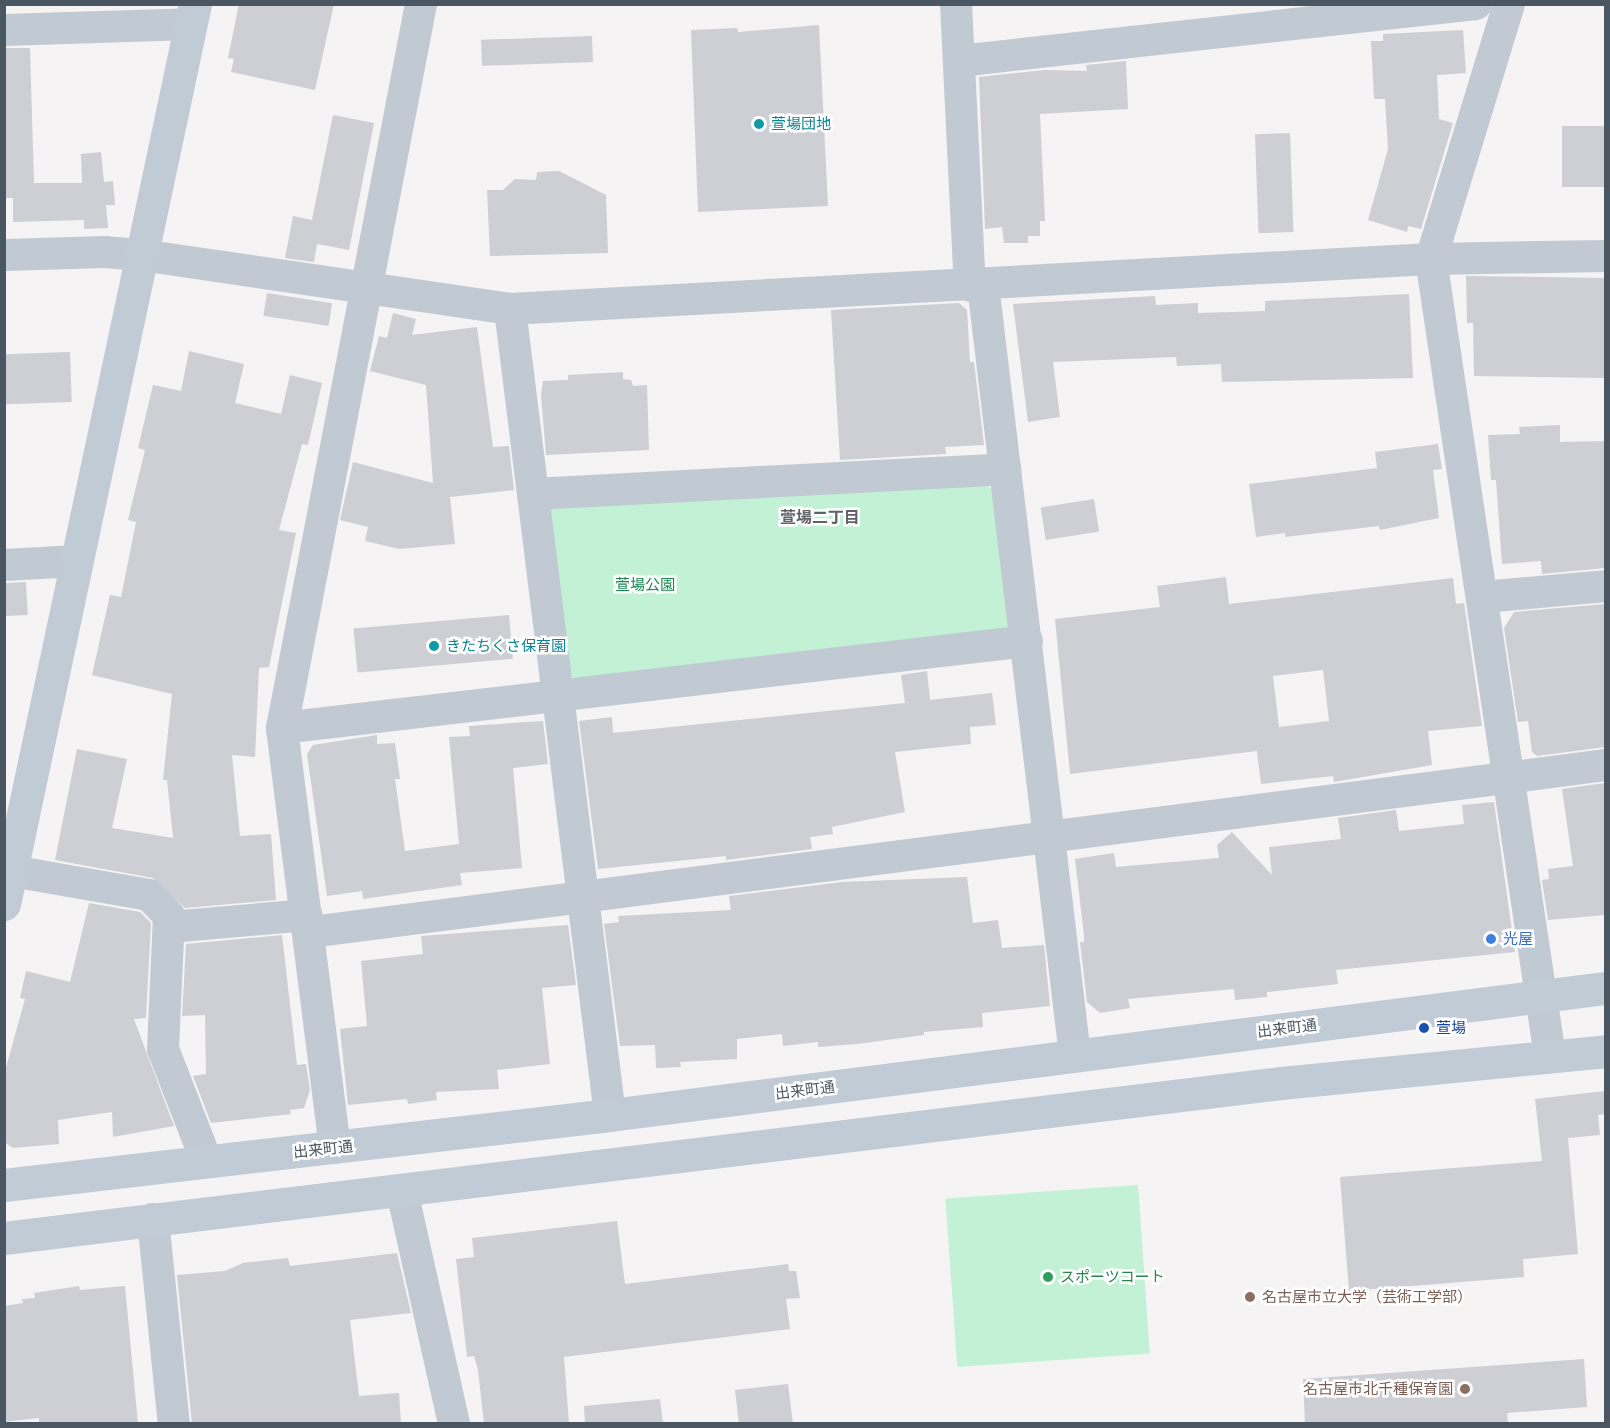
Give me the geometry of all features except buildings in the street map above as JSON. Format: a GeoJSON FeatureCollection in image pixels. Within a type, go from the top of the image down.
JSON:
{"type":"FeatureCollection","features":[{"type":"Feature","properties":{"kind":"main road"},"geometry":{"type":"LineString","coordinates":[[4,904],[12,871],[16,796],[78,561],[193,14]]}},
{"type":"Feature","properties":{"kind":"main road","name":"出来町通"},"geometry":{"type":"LineString","coordinates":[[4,1185],[610,1115],[1605,988]]}},
{"type":"Feature","properties":{"kind":"main road"},"geometry":{"type":"LineString","coordinates":[[4,1238],[1281,1083],[1605,1051]]}},
{"type":"Feature","properties":{"kind":"street"},"geometry":{"type":"LineString","coordinates":[[335,1148],[309,924],[282,728],[421,4]]}},
{"type":"Feature","properties":{"kind":"street"},"geometry":{"type":"LineString","coordinates":[[956,4],[977,285],[1005,469],[1052,837],[1075,1055]]}},
{"type":"Feature","properties":{"kind":"street"},"geometry":{"type":"LineString","coordinates":[[959,61],[1476,4]]}},
{"type":"Feature","properties":{"kind":"street"},"geometry":{"type":"LineString","coordinates":[[1509,4],[1431,259],[1507,779],[1544,996],[1550,1056]]}},
{"type":"Feature","properties":{"kind":"street"},"geometry":{"type":"LineString","coordinates":[[4,30],[193,14]]}},
{"type":"Feature","properties":{"kind":"street"},"geometry":{"type":"LineString","coordinates":[[4,255],[105,252],[141,255],[510,309],[1431,259],[1605,255]]}},
{"type":"Feature","properties":{"kind":"street"},"geometry":{"type":"LineString","coordinates":[[510,309],[610,1115]]}},
{"type":"Feature","properties":{"kind":"street"},"geometry":{"type":"LineString","coordinates":[[533,494],[1005,469]]}},
{"type":"Feature","properties":{"kind":"street"},"geometry":{"type":"LineString","coordinates":[[4,564],[78,561]]}},
{"type":"Feature","properties":{"kind":"street"},"geometry":{"type":"LineString","coordinates":[[1482,597],[1605,586]]}},
{"type":"Feature","properties":{"kind":"street"},"geometry":{"type":"LineString","coordinates":[[282,728],[1027,641]]}},
{"type":"Feature","properties":{"kind":"street"},"geometry":{"type":"LineString","coordinates":[[170,927],[309,924],[581,895],[1605,765]]}},
{"type":"Feature","properties":{"kind":"street"},"geometry":{"type":"LineString","coordinates":[[12,871],[149,895],[169,916],[163,1049],[206,1160]]}},
{"type":"Feature","properties":{"kind":"street"},"geometry":{"type":"LineString","coordinates":[[402,1191],[454,1424]]}},
{"type":"Feature","properties":{"kind":"street"},"geometry":{"type":"LineString","coordinates":[[153,1219],[174,1424]]}},
{"type":"Feature","properties":{"kind":"green space","name":"萱場公園"},"geometry":{"type":"Polygon","coordinates":[[[979,481],[995,491],[1011,620],[1007,629],[576,680],[567,671],[548,512],[557,503],[979,481]]]}},
{"type":"Feature","properties":{"kind":"green space","name":"スポーツコート"},"geometry":{"type":"Polygon","coordinates":[[[1138,1185],[1150,1354],[957,1367],[945,1198],[1138,1185]]]}},
{"type":"Feature","properties":{"kind":"place","name":"萱場団地"},"geometry":{"type":"Point","coordinates":[759,124]}},
{"type":"Feature","properties":{"kind":"place","name":"きたちくさ保育園"},"geometry":{"type":"Point","coordinates":[434,646]}},
{"type":"Feature","properties":{"kind":"place","name":"光屋"},"geometry":{"type":"Point","coordinates":[1491,939]}},
{"type":"Feature","properties":{"kind":"place","name":"萱場"},"geometry":{"type":"Point","coordinates":[1424,1028]}},
{"type":"Feature","properties":{"kind":"place","name":"スポーツコート"},"geometry":{"type":"Point","coordinates":[1048,1277]}},
{"type":"Feature","properties":{"kind":"place","name":"名古屋市立大学（芸術工学部）"},"geometry":{"type":"Point","coordinates":[1250,1297]}},
{"type":"Feature","properties":{"kind":"place","name":"名古屋市北千種保育園"},"geometry":{"type":"Point","coordinates":[1465,1389]}},
{"type":"Feature","properties":{"kind":"district","name":"萱場二丁目"},"geometry":{"type":"Point","coordinates":[820,517]}}]}
